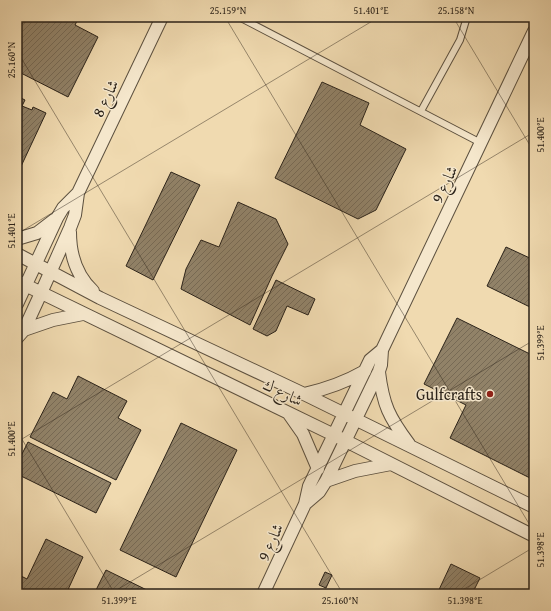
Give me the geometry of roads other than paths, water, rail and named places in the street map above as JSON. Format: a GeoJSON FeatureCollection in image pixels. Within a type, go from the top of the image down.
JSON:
{"type":"FeatureCollection","features":[{"type":"Feature","properties":{"kind":"street","name":"شارع 8"},"geometry":{"type":"LineString","coordinates":[[20,334],[41,293],[70,228],[75,215],[78,193],[162,17]]}},
{"type":"Feature","properties":{"kind":"street","name":"شارع 9"},"geometry":{"type":"LineString","coordinates":[[263,594],[305,504],[309,486],[370,360],[382,350],[534,31]]}},
{"type":"Feature","properties":{"kind":"street","name":"شارع 8"},"geometry":{"type":"LineString","coordinates":[[17,304],[21,283],[35,263],[56,218],[63,208],[78,193]]}},
{"type":"Feature","properties":{"kind":"street","name":"شارع 8"},"geometry":{"type":"LineString","coordinates":[[17,239],[37,233],[56,218]]}},
{"type":"Feature","properties":{"kind":"street"},"geometry":{"type":"LineString","coordinates":[[70,228],[71,252],[79,274],[88,287],[100,298]]}},
{"type":"Feature","properties":{"kind":"street","name":"شارع ك"},"geometry":{"type":"LineString","coordinates":[[17,254],[100,298],[304,394],[534,507]]}},
{"type":"Feature","properties":{"kind":"street","name":"شارع ك"},"geometry":{"type":"LineString","coordinates":[[21,283],[346,440],[534,536]]}},
{"type":"Feature","properties":{"kind":"street","name":"شارع 8"},"geometry":{"type":"LineString","coordinates":[[20,334],[53,320],[83,314]]}},
{"type":"Feature","properties":{"kind":"street","name":"شارع 9"},"geometry":{"type":"LineString","coordinates":[[305,504],[319,492],[326,481],[382,365],[382,350]]}},
{"type":"Feature","properties":{"kind":"street","name":"شارع 9"},"geometry":{"type":"LineString","coordinates":[[304,394],[346,382],[365,371]]}},
{"type":"Feature","properties":{"kind":"street"},"geometry":{"type":"LineString","coordinates":[[379,371],[382,393],[386,407],[395,425],[411,446]]}},
{"type":"Feature","properties":{"kind":"street"},"geometry":{"type":"LineString","coordinates":[[288,413],[303,434],[318,469]]}},
{"type":"Feature","properties":{"kind":"street"},"geometry":{"type":"LineString","coordinates":[[326,481],[355,470],[391,464]]}},
{"type":"Feature","properties":{"kind":"lane"},"geometry":{"type":"LineString","coordinates":[[239,17],[481,143]]}},
{"type":"Feature","properties":{"kind":"lane"},"geometry":{"type":"LineString","coordinates":[[421,111],[460,40],[467,17]]}},
{"type":"Feature","properties":{"kind":"place","name":"Gulfcrafts"},"geometry":{"type":"Point","coordinates":[490,394]}}]}
